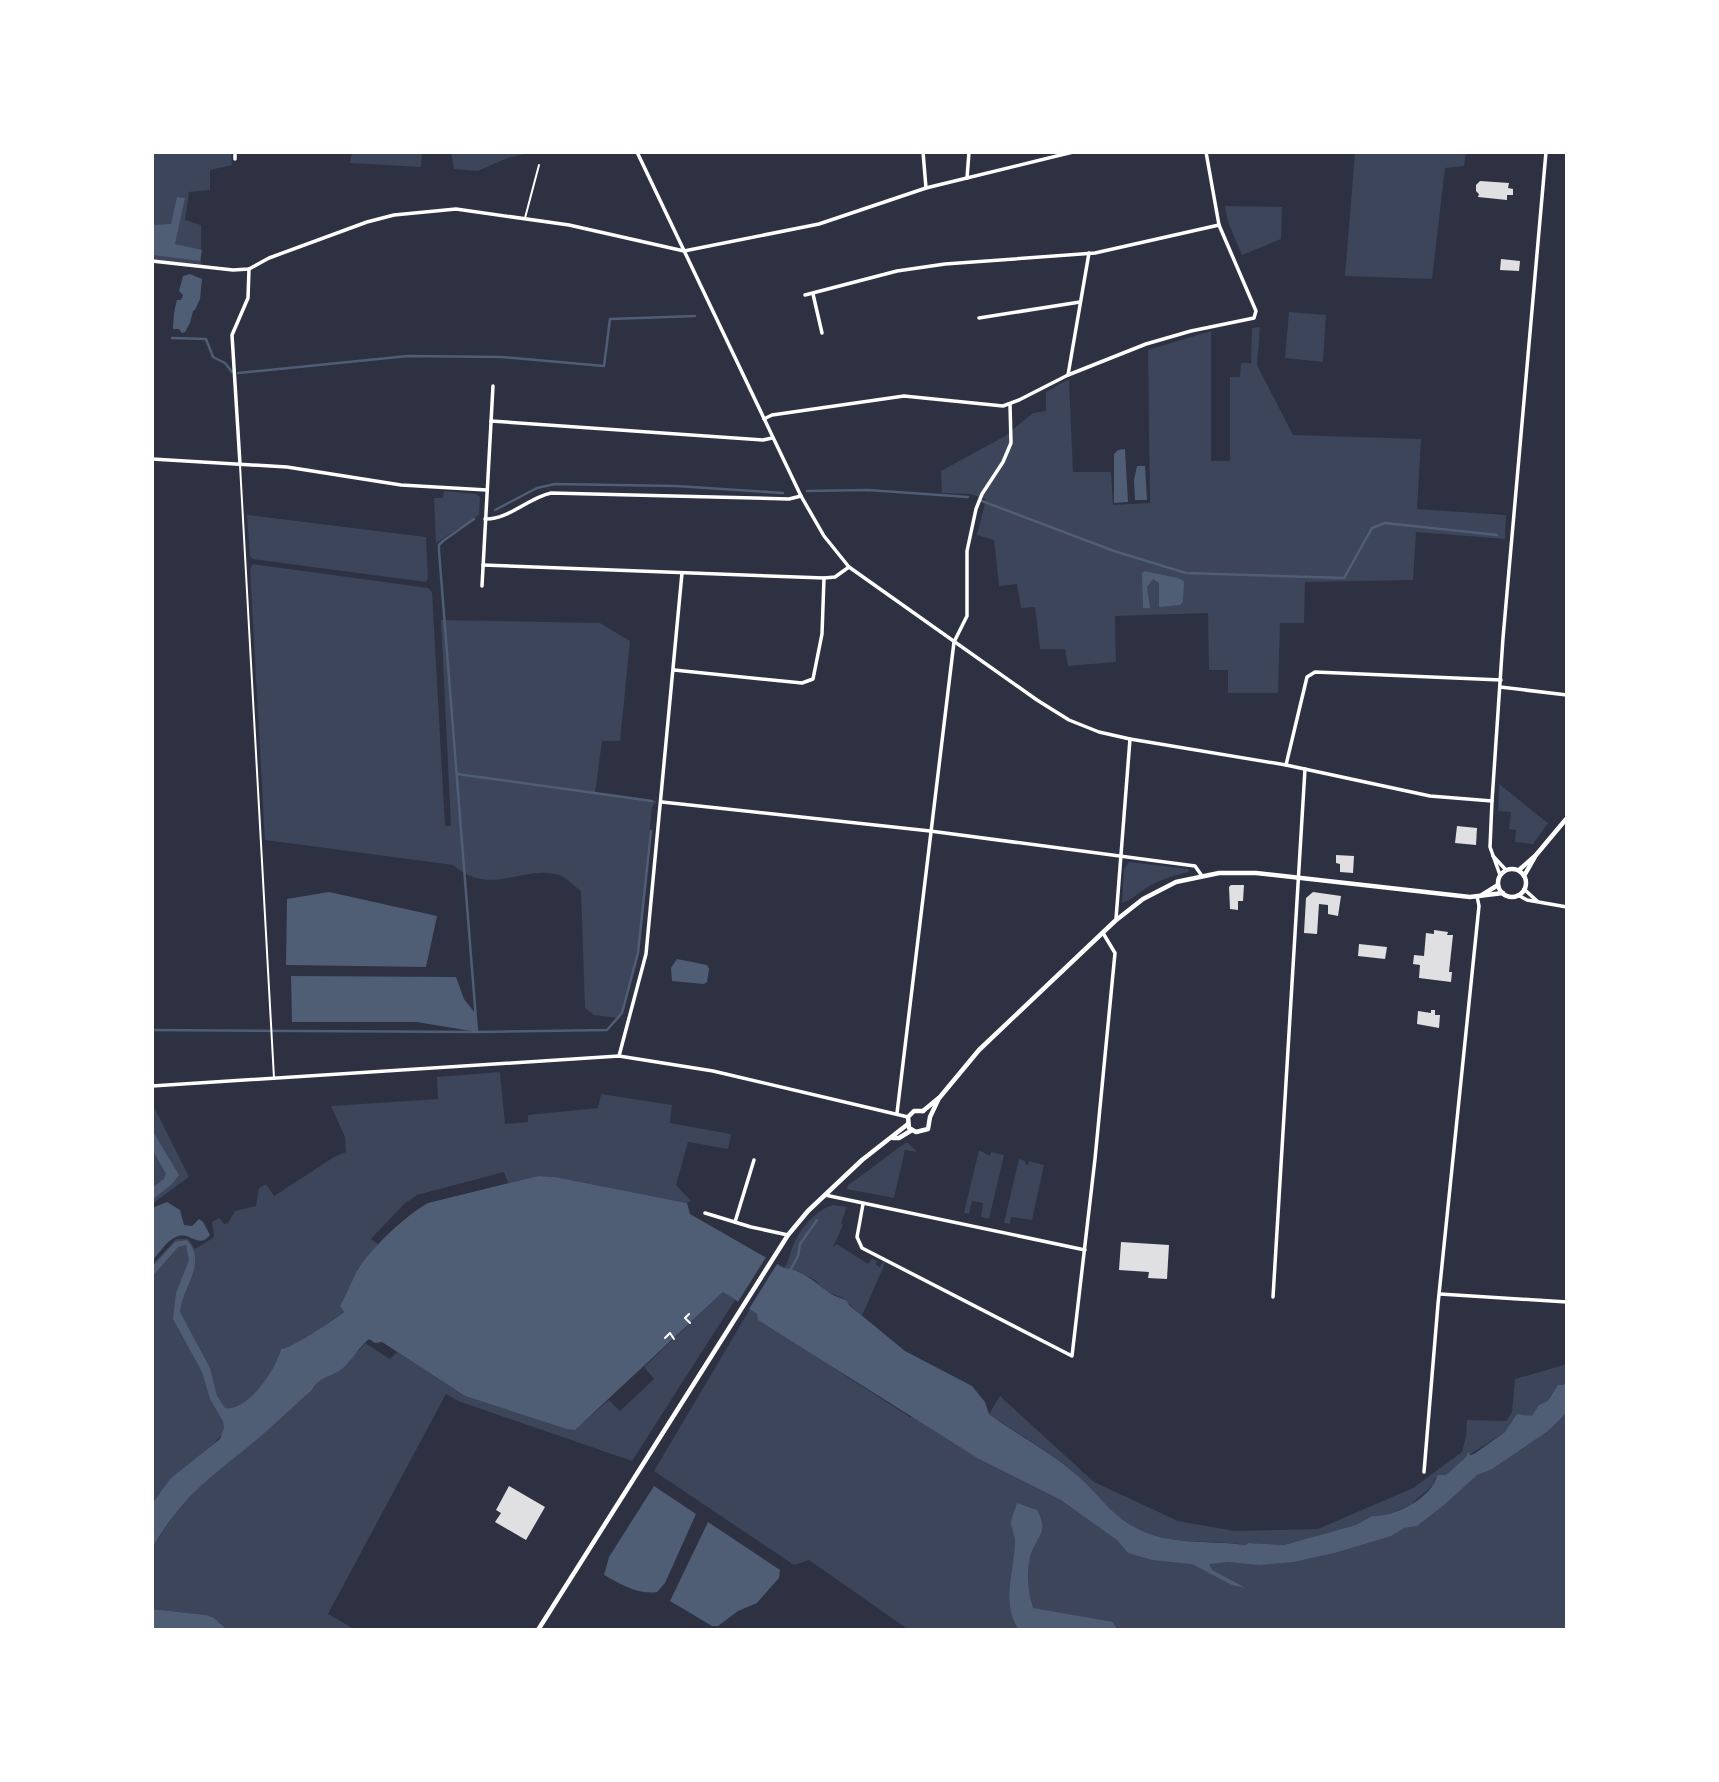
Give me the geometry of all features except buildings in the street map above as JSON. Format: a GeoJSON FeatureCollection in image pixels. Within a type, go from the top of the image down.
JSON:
{"type":"FeatureCollection","features":[{"type":"Feature","properties":{"kind":"main road"},"geometry":{"type":"LineString","coordinates":[[1503,893],[1498,885],[1500,875],[1506,870],[1519,870],[1536,855],[1567,818]]}},
{"type":"Feature","properties":{"kind":"main road"},"geometry":{"type":"LineString","coordinates":[[1524,876],[1536,855]]}},
{"type":"Feature","properties":{"kind":"main road"},"geometry":{"type":"LineString","coordinates":[[912,1130],[908,1117],[914,1111],[923,1111],[940,1097],[979,1050],[1115,921],[1158,889],[1202,876],[1244,873],[1442,895],[1480,896],[1503,893],[1511,896],[1518,895],[1524,889],[1526,882],[1519,870]]}},
{"type":"Feature","properties":{"kind":"main road"},"geometry":{"type":"LineString","coordinates":[[1480,896],[1498,885]]}},
{"type":"Feature","properties":{"kind":"main road"},"geometry":{"type":"LineString","coordinates":[[892,1138],[899,1138],[912,1130],[924,1132],[930,1125],[930,1117],[940,1097]]}},
{"type":"Feature","properties":{"kind":"main road"},"geometry":{"type":"LineString","coordinates":[[923,1111],[930,1117]]}},
{"type":"Feature","properties":{"kind":"main road"},"geometry":{"type":"LineString","coordinates":[[538,1630],[788,1235],[862,1160],[908,1124]]}},
{"type":"Feature","properties":{"kind":"street"},"geometry":{"type":"LineString","coordinates":[[235,152],[235,159]]}},
{"type":"Feature","properties":{"kind":"street"},"geometry":{"type":"LineString","coordinates":[[637,152],[801,496],[824,536],[849,567],[1069,720],[1099,732],[1286,765],[1430,796],[1492,801]]}},
{"type":"Feature","properties":{"kind":"street"},"geometry":{"type":"LineString","coordinates":[[923,152],[926,188]]}},
{"type":"Feature","properties":{"kind":"street"},"geometry":{"type":"LineString","coordinates":[[967,179],[969,152]]}},
{"type":"Feature","properties":{"kind":"street"},"geometry":{"type":"LineString","coordinates":[[152,261],[233,270],[249,269],[269,258],[342,229],[394,215],[456,209],[525,218],[684,251],[819,223],[926,188],[1073,152]]}},
{"type":"Feature","properties":{"kind":"street"},"geometry":{"type":"LineString","coordinates":[[764,419],[797,411],[904,396],[1003,406],[1068,375],[1146,344],[1191,331],[1252,319],[1256,311],[1219,225],[1206,152]]}},
{"type":"Feature","properties":{"kind":"street"},"geometry":{"type":"LineString","coordinates":[[1500,875],[1490,841],[1492,801],[1546,152]]}},
{"type":"Feature","properties":{"kind":"street"},"geometry":{"type":"LineString","coordinates":[[805,295],[897,271],[945,264],[1089,253],[1219,225]]}},
{"type":"Feature","properties":{"kind":"street"},"geometry":{"type":"LineString","coordinates":[[1068,375],[1089,253]]}},
{"type":"Feature","properties":{"kind":"street"},"geometry":{"type":"LineString","coordinates":[[240,464],[232,335],[248,298],[249,269]]}},
{"type":"Feature","properties":{"kind":"street"},"geometry":{"type":"LineString","coordinates":[[813,294],[822,332]]}},
{"type":"Feature","properties":{"kind":"street"},"geometry":{"type":"LineString","coordinates":[[979,318],[1080,302]]}},
{"type":"Feature","properties":{"kind":"street"},"geometry":{"type":"LineString","coordinates":[[482,586],[494,386]]}},
{"type":"Feature","properties":{"kind":"street"},"geometry":{"type":"LineString","coordinates":[[897,1113],[954,642],[967,616],[967,551],[982,494],[1003,462],[1011,443],[1010,404]]}},
{"type":"Feature","properties":{"kind":"street"},"geometry":{"type":"LineString","coordinates":[[491,421],[764,440],[772,438]]}},
{"type":"Feature","properties":{"kind":"street"},"geometry":{"type":"LineString","coordinates":[[152,459],[287,467],[401,485],[486,490]]}},
{"type":"Feature","properties":{"kind":"street"},"geometry":{"type":"LineString","coordinates":[[485,519],[499,518],[530,500],[551,493],[789,499],[801,496]]}},
{"type":"Feature","properties":{"kind":"street"},"geometry":{"type":"LineString","coordinates":[[482,565],[824,578],[835,577],[849,567]]}},
{"type":"Feature","properties":{"kind":"street"},"geometry":{"type":"LineString","coordinates":[[619,1056],[646,954],[682,573]]}},
{"type":"Feature","properties":{"kind":"street"},"geometry":{"type":"LineString","coordinates":[[674,670],[802,683],[813,679],[822,634],[824,578]]}},
{"type":"Feature","properties":{"kind":"street"},"geometry":{"type":"LineString","coordinates":[[1286,765],[1307,677],[1315,671],[1501,680]]}},
{"type":"Feature","properties":{"kind":"street"},"geometry":{"type":"LineString","coordinates":[[1500,687],[1567,695]]}},
{"type":"Feature","properties":{"kind":"street"},"geometry":{"type":"LineString","coordinates":[[1115,921],[1130,739]]}},
{"type":"Feature","properties":{"kind":"street"},"geometry":{"type":"LineString","coordinates":[[1273,1297],[1305,769]]}},
{"type":"Feature","properties":{"kind":"street"},"geometry":{"type":"LineString","coordinates":[[662,802],[930,831],[1195,866],[1202,876]]}},
{"type":"Feature","properties":{"kind":"street"},"geometry":{"type":"LineString","coordinates":[[1493,856],[1506,870]]}},
{"type":"Feature","properties":{"kind":"street"},"geometry":{"type":"LineString","coordinates":[[1524,889],[1538,903]]}},
{"type":"Feature","properties":{"kind":"street"},"geometry":{"type":"LineString","coordinates":[[1518,895],[1538,903],[1567,907]]}},
{"type":"Feature","properties":{"kind":"street"},"geometry":{"type":"LineString","coordinates":[[1423,1472],[1480,896]]}},
{"type":"Feature","properties":{"kind":"street"},"geometry":{"type":"LineString","coordinates":[[863,1204],[857,1237],[862,1248],[1072,1356],[1115,953],[1103,933]]}},
{"type":"Feature","properties":{"kind":"street"},"geometry":{"type":"LineString","coordinates":[[153,1086],[619,1056],[686,1065],[908,1117]]}},
{"type":"Feature","properties":{"kind":"street"},"geometry":{"type":"LineString","coordinates":[[735,1222],[754,1160]]}},
{"type":"Feature","properties":{"kind":"street"},"geometry":{"type":"LineString","coordinates":[[825,1195],[1085,1250]]}},
{"type":"Feature","properties":{"kind":"street"},"geometry":{"type":"LineString","coordinates":[[705,1213],[788,1235]]}},
{"type":"Feature","properties":{"kind":"street"},"geometry":{"type":"LineString","coordinates":[[1439,1294],[1567,1302]]}},
{"type":"Feature","properties":{"kind":"lane"},"geometry":{"type":"LineString","coordinates":[[525,218],[539,165]]}},
{"type":"Feature","properties":{"kind":"lane"},"geometry":{"type":"LineString","coordinates":[[240,464],[274,1078]]}},
{"type":"Feature","properties":{"kind":"path"},"geometry":{"type":"LineString","coordinates":[[689,1314],[685,1318],[690,1323]]}},
{"type":"Feature","properties":{"kind":"path"},"geometry":{"type":"LineString","coordinates":[[665,1338],[670,1334],[674,1339]]}},
{"type":"Feature","properties":{"kind":"shaded area"},"geometry":{"type":"Polygon","coordinates":[[[152,152],[231,152],[232,165],[210,170],[210,190],[189,192],[185,220],[201,225],[201,268],[152,263],[152,152]]]}},
{"type":"Feature","properties":{"kind":"shaded area"},"geometry":{"type":"Polygon","coordinates":[[[352,152],[422,152],[421,167],[350,163],[352,152]]]}},
{"type":"Feature","properties":{"kind":"shaded area"},"geometry":{"type":"Polygon","coordinates":[[[451,152],[529,153],[507,158],[478,171],[454,169],[451,152]]]}},
{"type":"Feature","properties":{"kind":"shaded area"},"geometry":{"type":"Polygon","coordinates":[[[1355,152],[1466,152],[1464,166],[1445,168],[1432,279],[1345,276],[1355,152]]]}},
{"type":"Feature","properties":{"kind":"shaded area"},"geometry":{"type":"Polygon","coordinates":[[[177,197],[185,198],[175,244],[202,250],[200,261],[153,255],[152,225],[171,224],[177,197]]]}},
{"type":"Feature","properties":{"kind":"shaded area"},"geometry":{"type":"Polygon","coordinates":[[[1225,206],[1282,207],[1281,239],[1242,255],[1228,222],[1225,206]]]}},
{"type":"Feature","properties":{"kind":"shaded area"},"geometry":{"type":"Polygon","coordinates":[[[190,274],[202,279],[200,299],[190,323],[182,333],[179,329],[173,329],[174,313],[177,300],[181,300],[183,295],[179,291],[183,276],[190,274]]]}},
{"type":"Feature","properties":{"kind":"shaded area"},"geometry":{"type":"Polygon","coordinates":[[[1289,312],[1326,315],[1323,362],[1285,358],[1289,312]]]}},
{"type":"Feature","properties":{"kind":"shaded area"},"geometry":{"type":"Polygon","coordinates":[[[1260,327],[1257,365],[1293,435],[1421,439],[1417,509],[1506,515],[1505,539],[1416,532],[1413,580],[1305,582],[1304,623],[1280,623],[1278,693],[1228,693],[1228,670],[1209,670],[1208,613],[1115,616],[1116,662],[1068,666],[1065,649],[1040,649],[1035,607],[1021,608],[1017,584],[999,586],[994,540],[977,535],[986,499],[970,494],[942,493],[941,471],[1005,436],[1033,413],[1046,411],[1046,392],[1069,379],[1073,472],[1111,472],[1113,505],[1150,503],[1148,350],[1211,331],[1211,461],[1230,461],[1230,377],[1240,377],[1241,363],[1251,363],[1252,328],[1260,327]]]}},
{"type":"Feature","properties":{"kind":"shaded area"},"geometry":{"type":"Polygon","coordinates":[[[1125,449],[1128,502],[1114,503],[1114,454],[1125,449]]]}},
{"type":"Feature","properties":{"kind":"shaded area"},"geometry":{"type":"Polygon","coordinates":[[[1137,466],[1145,466],[1147,500],[1135,500],[1134,480],[1137,466]]]}},
{"type":"Feature","properties":{"kind":"shaded area"},"geometry":{"type":"Polygon","coordinates":[[[444,491],[476,494],[480,497],[479,515],[436,543],[434,498],[443,498],[444,491]]]}},
{"type":"Feature","properties":{"kind":"shaded area"},"geometry":{"type":"Polygon","coordinates":[[[247,515],[426,537],[428,578],[426,582],[253,559],[250,556],[247,515]]]}},
{"type":"Feature","properties":{"kind":"shaded area"},"geometry":{"type":"Polygon","coordinates":[[[253,564],[428,588],[432,592],[445,826],[451,826],[441,620],[600,623],[630,641],[620,741],[602,741],[595,793],[657,801],[652,807],[638,953],[622,1013],[618,1018],[594,1015],[585,1008],[581,891],[562,876],[533,873],[494,880],[481,879],[453,865],[265,840],[250,569],[253,564]]]}},
{"type":"Feature","properties":{"kind":"shaded area"},"geometry":{"type":"Polygon","coordinates":[[[1144,571],[1184,581],[1183,602],[1180,605],[1159,607],[1159,583],[1153,579],[1147,587],[1150,608],[1143,608],[1144,571]]]}},
{"type":"Feature","properties":{"kind":"shaded area"},"geometry":{"type":"Polygon","coordinates":[[[1499,784],[1548,823],[1533,844],[1515,842],[1516,830],[1509,829],[1511,812],[1498,811],[1499,784]]]}},
{"type":"Feature","properties":{"kind":"shaded area"},"geometry":{"type":"Polygon","coordinates":[[[1129,862],[1188,869],[1189,872],[1156,883],[1122,903],[1124,869],[1129,862]]]}},
{"type":"Feature","properties":{"kind":"shaded area"},"geometry":{"type":"Polygon","coordinates":[[[329,892],[437,916],[426,967],[286,965],[287,899],[329,892]]]}},
{"type":"Feature","properties":{"kind":"shaded area"},"geometry":{"type":"Polygon","coordinates":[[[677,959],[707,965],[707,982],[672,981],[671,968],[677,959]]]}},
{"type":"Feature","properties":{"kind":"shaded area"},"geometry":{"type":"Polygon","coordinates":[[[291,976],[456,977],[464,999],[475,1013],[477,1032],[417,1022],[292,1022],[291,976]]]}},
{"type":"Feature","properties":{"kind":"shaded area"},"geometry":{"type":"Polygon","coordinates":[[[500,1072],[505,1124],[528,1122],[528,1115],[598,1108],[601,1094],[672,1105],[670,1123],[731,1134],[728,1149],[688,1142],[676,1185],[691,1201],[687,1203],[555,1177],[538,1176],[508,1183],[504,1172],[417,1195],[404,1204],[371,1239],[379,1245],[358,1269],[344,1311],[152,1506],[152,1265],[176,1239],[188,1239],[195,1249],[214,1237],[212,1222],[219,1218],[224,1224],[228,1223],[235,1211],[256,1206],[259,1188],[266,1184],[274,1196],[346,1152],[345,1137],[331,1106],[438,1099],[437,1077],[500,1072]]]}},
{"type":"Feature","properties":{"kind":"shaded area"},"geometry":{"type":"Polygon","coordinates":[[[152,1103],[189,1177],[152,1204],[152,1103]]]}},
{"type":"Feature","properties":{"kind":"shaded area"},"geometry":{"type":"Polygon","coordinates":[[[152,1130],[179,1175],[152,1200],[152,1188],[164,1179],[166,1174],[152,1149],[152,1130]]]}},
{"type":"Feature","properties":{"kind":"shaded area"},"geometry":{"type":"Polygon","coordinates":[[[907,1142],[917,1152],[905,1150],[894,1198],[847,1189],[848,1185],[907,1142]]]}},
{"type":"Feature","properties":{"kind":"shaded area"},"geometry":{"type":"Polygon","coordinates":[[[979,1150],[990,1156],[991,1152],[1004,1155],[989,1219],[981,1217],[983,1203],[972,1201],[969,1214],[964,1213],[979,1150]]]}},
{"type":"Feature","properties":{"kind":"shaded area"},"geometry":{"type":"Polygon","coordinates":[[[1019,1159],[1028,1165],[1029,1161],[1044,1165],[1032,1220],[1011,1217],[1010,1224],[1004,1223],[1019,1159]]]}},
{"type":"Feature","properties":{"kind":"shaded area"},"geometry":{"type":"Polygon","coordinates":[[[538,1176],[687,1203],[690,1214],[784,1268],[803,1274],[831,1294],[847,1301],[905,1351],[972,1386],[985,1402],[989,1414],[1068,1467],[1126,1522],[1160,1537],[1246,1545],[1284,1545],[1356,1525],[1372,1516],[1388,1514],[1414,1503],[1428,1492],[1438,1475],[1446,1475],[1468,1452],[1470,1455],[1474,1454],[1505,1432],[1517,1414],[1532,1416],[1539,1405],[1548,1401],[1558,1385],[1567,1381],[1567,1412],[1548,1431],[1492,1469],[1477,1475],[1417,1526],[1404,1528],[1391,1536],[1338,1552],[1294,1562],[1259,1565],[1228,1562],[1209,1564],[1212,1570],[1246,1588],[1232,1585],[1192,1564],[1152,1560],[1128,1553],[1117,1540],[1061,1500],[979,1459],[758,1320],[757,1314],[723,1292],[575,1430],[465,1396],[382,1342],[375,1343],[369,1339],[343,1368],[319,1381],[201,1486],[171,1519],[152,1548],[152,1504],[170,1479],[220,1439],[224,1428],[223,1421],[210,1399],[202,1372],[173,1319],[176,1293],[189,1260],[186,1245],[178,1247],[152,1277],[152,1267],[175,1242],[187,1240],[195,1258],[195,1266],[180,1312],[210,1368],[217,1396],[225,1408],[234,1408],[260,1388],[274,1367],[281,1349],[303,1339],[344,1312],[340,1306],[363,1262],[379,1243],[409,1216],[428,1203],[538,1176]]]}},
{"type":"Feature","properties":{"kind":"shaded area"},"geometry":{"type":"Polygon","coordinates":[[[167,1202],[180,1210],[184,1225],[192,1226],[199,1219],[210,1235],[202,1241],[186,1236],[176,1237],[152,1261],[152,1208],[167,1202]]]}},
{"type":"Feature","properties":{"kind":"shaded area"},"geometry":{"type":"Polygon","coordinates":[[[833,1205],[847,1207],[841,1223],[843,1225],[833,1247],[837,1244],[868,1264],[872,1259],[877,1261],[876,1265],[880,1267],[883,1261],[885,1263],[862,1316],[843,1298],[827,1292],[815,1280],[798,1271],[784,1268],[802,1230],[816,1214],[833,1205]]]}},
{"type":"Feature","properties":{"kind":"shaded area"},"geometry":{"type":"Polygon","coordinates":[[[723,1292],[735,1300],[632,1461],[458,1401],[446,1394],[328,1614],[356,1630],[226,1630],[206,1615],[152,1609],[152,1548],[177,1510],[211,1475],[365,1343],[390,1359],[397,1352],[465,1396],[574,1430],[609,1400],[620,1411],[654,1379],[644,1367],[723,1292]]]}},
{"type":"Feature","properties":{"kind":"shaded area"},"geometry":{"type":"Polygon","coordinates":[[[750,1309],[910,1417],[923,1416],[1067,1499],[1136,1549],[1271,1555],[1386,1526],[1527,1417],[1523,1414],[1505,1432],[1466,1457],[1446,1475],[1435,1478],[1433,1485],[1410,1505],[1385,1516],[1372,1516],[1357,1525],[1284,1545],[1246,1545],[1175,1540],[1147,1534],[1134,1528],[1118,1517],[1068,1467],[989,1414],[1000,1396],[1094,1482],[1178,1521],[1235,1531],[1318,1529],[1413,1488],[1462,1452],[1467,1420],[1506,1421],[1512,1412],[1515,1379],[1567,1364],[1567,1380],[1563,1385],[1558,1385],[1556,1390],[1567,1383],[1567,1630],[909,1630],[809,1560],[794,1565],[654,1471],[750,1309]]]}},
{"type":"Feature","properties":{"kind":"shaded area"},"geometry":{"type":"Polygon","coordinates":[[[654,1486],[696,1514],[665,1583],[657,1592],[643,1592],[604,1575],[609,1557],[654,1486]]]}},
{"type":"Feature","properties":{"kind":"shaded area"},"geometry":{"type":"Polygon","coordinates":[[[1017,1503],[1037,1510],[1042,1524],[1041,1534],[1029,1563],[1028,1583],[1033,1608],[1113,1622],[1117,1630],[1019,1630],[1013,1619],[1009,1597],[1015,1541],[1011,1522],[1017,1503]]]}},
{"type":"Feature","properties":{"kind":"shaded area"},"geometry":{"type":"Polygon","coordinates":[[[708,1522],[780,1570],[779,1578],[757,1603],[738,1611],[718,1626],[712,1626],[670,1601],[708,1522]]]}},
{"type":"Feature","properties":{"kind":"shaded area"},"geometry":{"type":"Polygon","coordinates":[[[152,1609],[206,1615],[214,1618],[227,1630],[152,1630],[152,1609]]]}},
{"type":"Feature","properties":{"kind":"pier"},"geometry":{"type":"Polygon","coordinates":[[[768,1254],[779,1261],[747,1312],[736,1305],[768,1254]]]}},
{"type":"Feature","properties":{"kind":"waterway"},"geometry":{"type":"LineString","coordinates":[[238,373],[408,356],[502,357],[604,366],[610,319],[695,316]]}},
{"type":"Feature","properties":{"kind":"waterway"},"geometry":{"type":"LineString","coordinates":[[172,338],[206,339],[213,357],[225,363],[232,372]]}},
{"type":"Feature","properties":{"kind":"waterway"},"geometry":{"type":"LineString","coordinates":[[495,510],[537,488],[555,484],[676,486],[783,493]]}},
{"type":"Feature","properties":{"kind":"waterway"},"geometry":{"type":"LineString","coordinates":[[807,491],[868,490],[968,497]]}},
{"type":"Feature","properties":{"kind":"waterway"},"geometry":{"type":"LineString","coordinates":[[982,501],[1114,551],[1186,573],[1344,578],[1372,528],[1385,523],[1497,535]]}},
{"type":"Feature","properties":{"kind":"waterway"},"geometry":{"type":"LineString","coordinates":[[474,519],[443,541],[439,545],[439,551],[477,1032]]}},
{"type":"Feature","properties":{"kind":"waterway"},"geometry":{"type":"LineString","coordinates":[[457,774],[652,801]]}},
{"type":"Feature","properties":{"kind":"waterway"},"geometry":{"type":"LineString","coordinates":[[152,1030],[607,1030],[622,1013],[638,953],[651,831]]}},
{"type":"Feature","properties":{"kind":"waterway"},"geometry":{"type":"LineString","coordinates":[[791,1269],[798,1256],[800,1244],[817,1220]]}}]}
